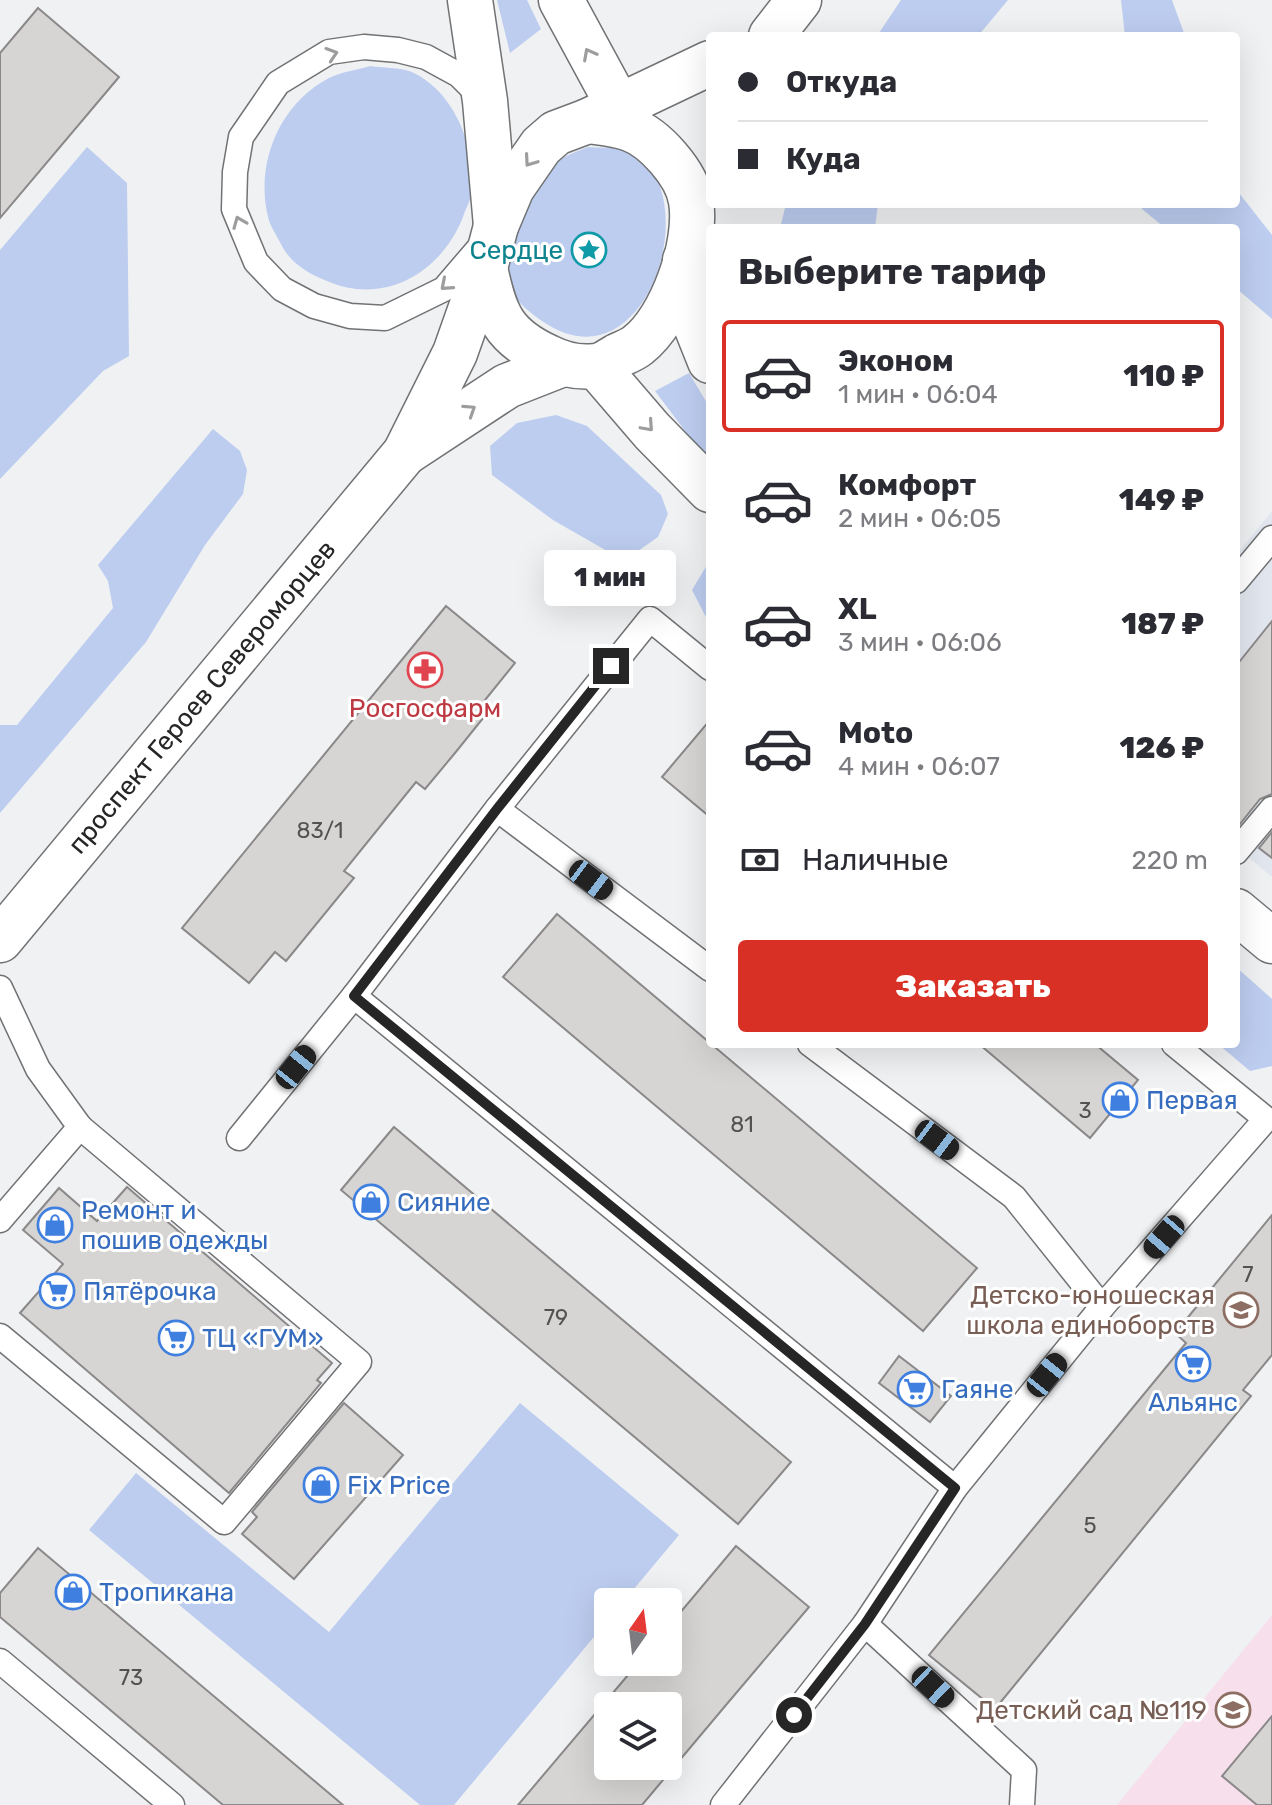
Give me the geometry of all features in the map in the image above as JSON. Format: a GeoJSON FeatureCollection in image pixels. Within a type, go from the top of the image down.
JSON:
{"type":"FeatureCollection","features":[{"type":"Feature","properties":{"kind":"main road"},"geometry":{"type":"LineString","coordinates":[[470,0],[485,101],[496,226]]}},
{"type":"Feature","properties":{"kind":"main road"},"geometry":{"type":"LineString","coordinates":[[561,0],[612,119]]}},
{"type":"Feature","properties":{"kind":"main road","name":"проспект Героев Североморцев"},"geometry":{"type":"LineString","coordinates":[[0,940],[405,453],[455,353],[485,268],[496,226],[512,188],[541,146],[556,133],[612,119],[706,65]]}},
{"type":"Feature","properties":{"kind":"main road","name":"проспект Героев Североморцев"},"geometry":{"type":"LineString","coordinates":[[612,119],[657,146],[675,167],[691,198]]}},
{"type":"Feature","properties":{"kind":"main road","name":"проспект Героев Североморцев"},"geometry":{"type":"LineString","coordinates":[[405,453],[507,386],[638,345],[673,296],[691,235],[691,198],[706,167]]}},
{"type":"Feature","properties":{"kind":"main road"},"geometry":{"type":"LineString","coordinates":[[685,260],[696,326],[706,351]]}},
{"type":"Feature","properties":{"kind":"main road","name":"проспект Героев Североморцев"},"geometry":{"type":"LineString","coordinates":[[485,268],[493,307],[506,329],[534,351],[580,365]]}},
{"type":"Feature","properties":{"kind":"main road"},"geometry":{"type":"LineString","coordinates":[[580,365],[706,486]]}},
{"type":"Feature","properties":{"kind":"main road"},"geometry":{"type":"LineString","coordinates":[[1240,914],[1272,941]]}},
{"type":"Feature","properties":{"kind":"lane"},"geometry":{"type":"LineString","coordinates":[[485,101],[459,75],[426,57],[398,50],[364,47],[329,52],[278,83],[241,137],[235,172],[234,209],[256,262],[282,289],[314,306],[350,316],[385,318],[444,289],[496,226]]}},
{"type":"Feature","properties":{"kind":"lane"},"geometry":{"type":"LineString","coordinates":[[1240,576],[1272,538]]}},
{"type":"Feature","properties":{"kind":"lane"},"geometry":{"type":"LineString","coordinates":[[239,1138],[650,619],[706,665]]}},
{"type":"Feature","properties":{"kind":"lane"},"geometry":{"type":"LineString","coordinates":[[497,809],[706,966]]}},
{"type":"Feature","properties":{"kind":"lane"},"geometry":{"type":"LineString","coordinates":[[1240,847],[1272,809]]}},
{"type":"Feature","properties":{"kind":"lane"},"geometry":{"type":"LineString","coordinates":[[0,988],[38,1069],[80,1127],[359,1362],[224,1522],[0,1336]]}},
{"type":"Feature","properties":{"kind":"lane"},"geometry":{"type":"LineString","coordinates":[[354,996],[955,1488]]}},
{"type":"Feature","properties":{"kind":"lane"},"geometry":{"type":"LineString","coordinates":[[815,1048],[1014,1197],[1102,1307]]}},
{"type":"Feature","properties":{"kind":"lane"},"geometry":{"type":"LineString","coordinates":[[723,1805],[865,1624],[955,1488],[1102,1307],[1270,1119],[1179,1048]]}},
{"type":"Feature","properties":{"kind":"lane"},"geometry":{"type":"LineString","coordinates":[[0,1220],[80,1127]]}},
{"type":"Feature","properties":{"kind":"lane"},"geometry":{"type":"LineString","coordinates":[[865,1624],[1024,1770],[1022,1805]]}},
{"type":"Feature","properties":{"kind":"lane"},"geometry":{"type":"LineString","coordinates":[[0,1661],[172,1805]]}},
{"type":"Feature","properties":{"kind":"shaded area"},"geometry":{"type":"Polygon","coordinates":[[[497,0],[527,0],[541,29],[510,53],[497,0]]]}},
{"type":"Feature","properties":{"kind":"shaded area"},"geometry":{"type":"Polygon","coordinates":[[[901,0],[1008,0],[981,32],[880,32],[901,0]]]}},
{"type":"Feature","properties":{"kind":"shaded area"},"geometry":{"type":"Polygon","coordinates":[[[1121,0],[1172,0],[1184,32],[1125,32],[1121,0]]]}},
{"type":"Feature","properties":{"kind":"shaded area"},"geometry":{"type":"Polygon","coordinates":[[[370,66],[412,72],[427,81],[451,107],[460,123],[471,159],[470,198],[453,237],[425,268],[389,287],[348,288],[307,271],[285,251],[268,217],[265,177],[275,137],[297,103],[311,89],[329,78],[370,66]]]}},
{"type":"Feature","properties":{"kind":"shaded area"},"geometry":{"type":"Polygon","coordinates":[[[87,147],[127,183],[129,356],[103,371],[0,479],[0,250],[87,147]]]}},
{"type":"Feature","properties":{"kind":"shaded area"},"geometry":{"type":"Polygon","coordinates":[[[588,147],[626,151],[652,172],[665,206],[665,237],[658,269],[645,298],[626,321],[602,334],[574,335],[542,321],[517,300],[509,276],[509,259],[518,223],[535,189],[558,160],[588,147]]]}},
{"type":"Feature","properties":{"kind":"shaded area"},"geometry":{"type":"Polygon","coordinates":[[[1240,194],[1272,235],[1272,319],[1240,291],[1240,224],[1160,224],[1142,209],[1240,208],[1240,194]]]}},
{"type":"Feature","properties":{"kind":"shaded area"},"geometry":{"type":"Polygon","coordinates":[[[785,208],[878,208],[876,224],[781,224],[785,208]]]}},
{"type":"Feature","properties":{"kind":"shaded area"},"geometry":{"type":"Polygon","coordinates":[[[689,373],[706,401],[706,459],[655,391],[689,373]]]}},
{"type":"Feature","properties":{"kind":"shaded area"},"geometry":{"type":"Polygon","coordinates":[[[556,415],[587,426],[661,495],[668,514],[658,537],[638,551],[607,551],[553,520],[492,475],[490,446],[517,423],[556,415]]]}},
{"type":"Feature","properties":{"kind":"shaded area"},"geometry":{"type":"Polygon","coordinates":[[[213,429],[240,451],[247,470],[243,494],[205,545],[146,642],[0,813],[0,725],[17,725],[113,608],[108,581],[98,565],[213,429]]]}},
{"type":"Feature","properties":{"kind":"shaded area"},"geometry":{"type":"Polygon","coordinates":[[[1272,511],[1272,877],[1240,850],[1240,550],[1272,511]]]}},
{"type":"Feature","properties":{"kind":"shaded area"},"geometry":{"type":"Polygon","coordinates":[[[706,567],[706,617],[692,590],[706,567]]]}},
{"type":"Feature","properties":{"kind":"shaded area"},"geometry":{"type":"Polygon","coordinates":[[[1240,971],[1272,999],[1272,1066],[1250,1071],[1223,1048],[1240,1048],[1240,971]]]}},
{"type":"Feature","properties":{"kind":"shaded area"},"geometry":{"type":"Polygon","coordinates":[[[520,1403],[679,1535],[635,1588],[594,1588],[594,1637],[454,1805],[420,1805],[89,1530],[136,1473],[329,1632],[520,1403]]]}},
{"type":"Feature","properties":{"kind":"shaded area","name":"Детский сад №119"},"geometry":{"type":"Polygon","coordinates":[[[1272,1615],[1272,1805],[1117,1805],[1272,1615]]]}},
{"type":"Feature","properties":{"kind":"building"},"geometry":{"type":"Polygon","coordinates":[[[38,8],[119,77],[0,218],[0,53],[38,8]]]}},
{"type":"Feature","properties":{"kind":"building"},"geometry":{"type":"Polygon","coordinates":[[[446,606],[515,663],[485,700],[492,707],[455,753],[425,789],[416,782],[344,871],[354,878],[286,961],[275,952],[249,983],[182,928],[446,606]]]}},
{"type":"Feature","properties":{"kind":"building"},"geometry":{"type":"Polygon","coordinates":[[[1272,621],[1272,794],[1260,799],[1240,824],[1240,661],[1272,621]]]}},
{"type":"Feature","properties":{"kind":"building"},"geometry":{"type":"Polygon","coordinates":[[[706,725],[706,814],[662,777],[706,725]]]}},
{"type":"Feature","properties":{"kind":"building"},"geometry":{"type":"Polygon","coordinates":[[[1272,832],[1272,858],[1259,848],[1272,832]]]}},
{"type":"Feature","properties":{"kind":"building"},"geometry":{"type":"Polygon","coordinates":[[[557,914],[706,1040],[706,1048],[716,1048],[977,1268],[923,1331],[503,977],[557,914]]]}},
{"type":"Feature","properties":{"kind":"building"},"geometry":{"type":"Polygon","coordinates":[[[984,1048],[1100,1048],[1138,1080],[1090,1138],[984,1048]]]}},
{"type":"Feature","properties":{"kind":"building"},"geometry":{"type":"Polygon","coordinates":[[[394,1127],[791,1462],[738,1524],[341,1190],[394,1127]]]}},
{"type":"Feature","properties":{"kind":"building","name":"ТЦ «ГУМ»"},"geometry":{"type":"Polygon","coordinates":[[[127,1187],[332,1363],[317,1380],[321,1383],[229,1493],[20,1313],[63,1264],[23,1230],[59,1188],[97,1221],[127,1187]]]}},
{"type":"Feature","properties":{"kind":"building"},"geometry":{"type":"Polygon","coordinates":[[[1272,1215],[1272,1355],[1243,1390],[1251,1396],[995,1709],[929,1655],[1186,1343],[1175,1333],[1272,1215]]]}},
{"type":"Feature","properties":{"kind":"building","name":"Гаяне"},"geometry":{"type":"Polygon","coordinates":[[[899,1356],[951,1396],[930,1422],[879,1383],[899,1356]]]}},
{"type":"Feature","properties":{"kind":"building"},"geometry":{"type":"Polygon","coordinates":[[[344,1403],[403,1455],[294,1579],[242,1534],[257,1517],[252,1512],[344,1403]]]}},
{"type":"Feature","properties":{"kind":"building"},"geometry":{"type":"Polygon","coordinates":[[[736,1546],[809,1607],[682,1758],[682,1692],[614,1692],[627,1676],[682,1676],[682,1610],[736,1546]]]}},
{"type":"Feature","properties":{"kind":"building"},"geometry":{"type":"Polygon","coordinates":[[[38,1548],[343,1805],[223,1805],[0,1617],[0,1593],[38,1548]]]}},
{"type":"Feature","properties":{"kind":"building"},"geometry":{"type":"Polygon","coordinates":[[[594,1715],[594,1780],[663,1780],[642,1805],[518,1805],[594,1715]]]}},
{"type":"Feature","properties":{"kind":"building"},"geometry":{"type":"Polygon","coordinates":[[[1272,1716],[1272,1805],[1257,1805],[1222,1776],[1272,1716]]]}},
{"type":"Feature","properties":{"kind":"place","name":"Сердце"},"geometry":{"type":"Point","coordinates":[589,250]}},
{"type":"Feature","properties":{"kind":"place","name":"Росгосфарм"},"geometry":{"type":"Point","coordinates":[425,670]}},
{"type":"Feature","properties":{"kind":"place","name":"Первая"},"geometry":{"type":"Point","coordinates":[1120,1100]}},
{"type":"Feature","properties":{"kind":"place","name":"Сияние"},"geometry":{"type":"Point","coordinates":[371,1202]}},
{"type":"Feature","properties":{"kind":"place","name":"Ремонт и пошив одежды"},"geometry":{"type":"Point","coordinates":[55,1225]}},
{"type":"Feature","properties":{"kind":"place","name":"Пятёрочка"},"geometry":{"type":"Point","coordinates":[57,1291]}},
{"type":"Feature","properties":{"kind":"place","name":"Детско-юношеская школа единоборств"},"geometry":{"type":"Point","coordinates":[1241,1310]}},
{"type":"Feature","properties":{"kind":"place","name":"ТЦ «ГУМ»"},"geometry":{"type":"Point","coordinates":[176,1338]}},
{"type":"Feature","properties":{"kind":"place","name":"Альянс"},"geometry":{"type":"Point","coordinates":[1193,1364]}},
{"type":"Feature","properties":{"kind":"place","name":"Гаяне"},"geometry":{"type":"Point","coordinates":[915,1389]}},
{"type":"Feature","properties":{"kind":"place","name":"Fix Price"},"geometry":{"type":"Point","coordinates":[321,1485]}},
{"type":"Feature","properties":{"kind":"place","name":"Тропикана"},"geometry":{"type":"Point","coordinates":[73,1592]}},
{"type":"Feature","properties":{"kind":"place","name":"Детский сад №119"},"geometry":{"type":"Point","coordinates":[1233,1710]}},
{"type":"Feature","properties":{"kind":"route"},"geometry":{"type":"LineString","coordinates":[[611,666],[354,996],[955,1488],[865,1624],[794,1715]]}}]}
